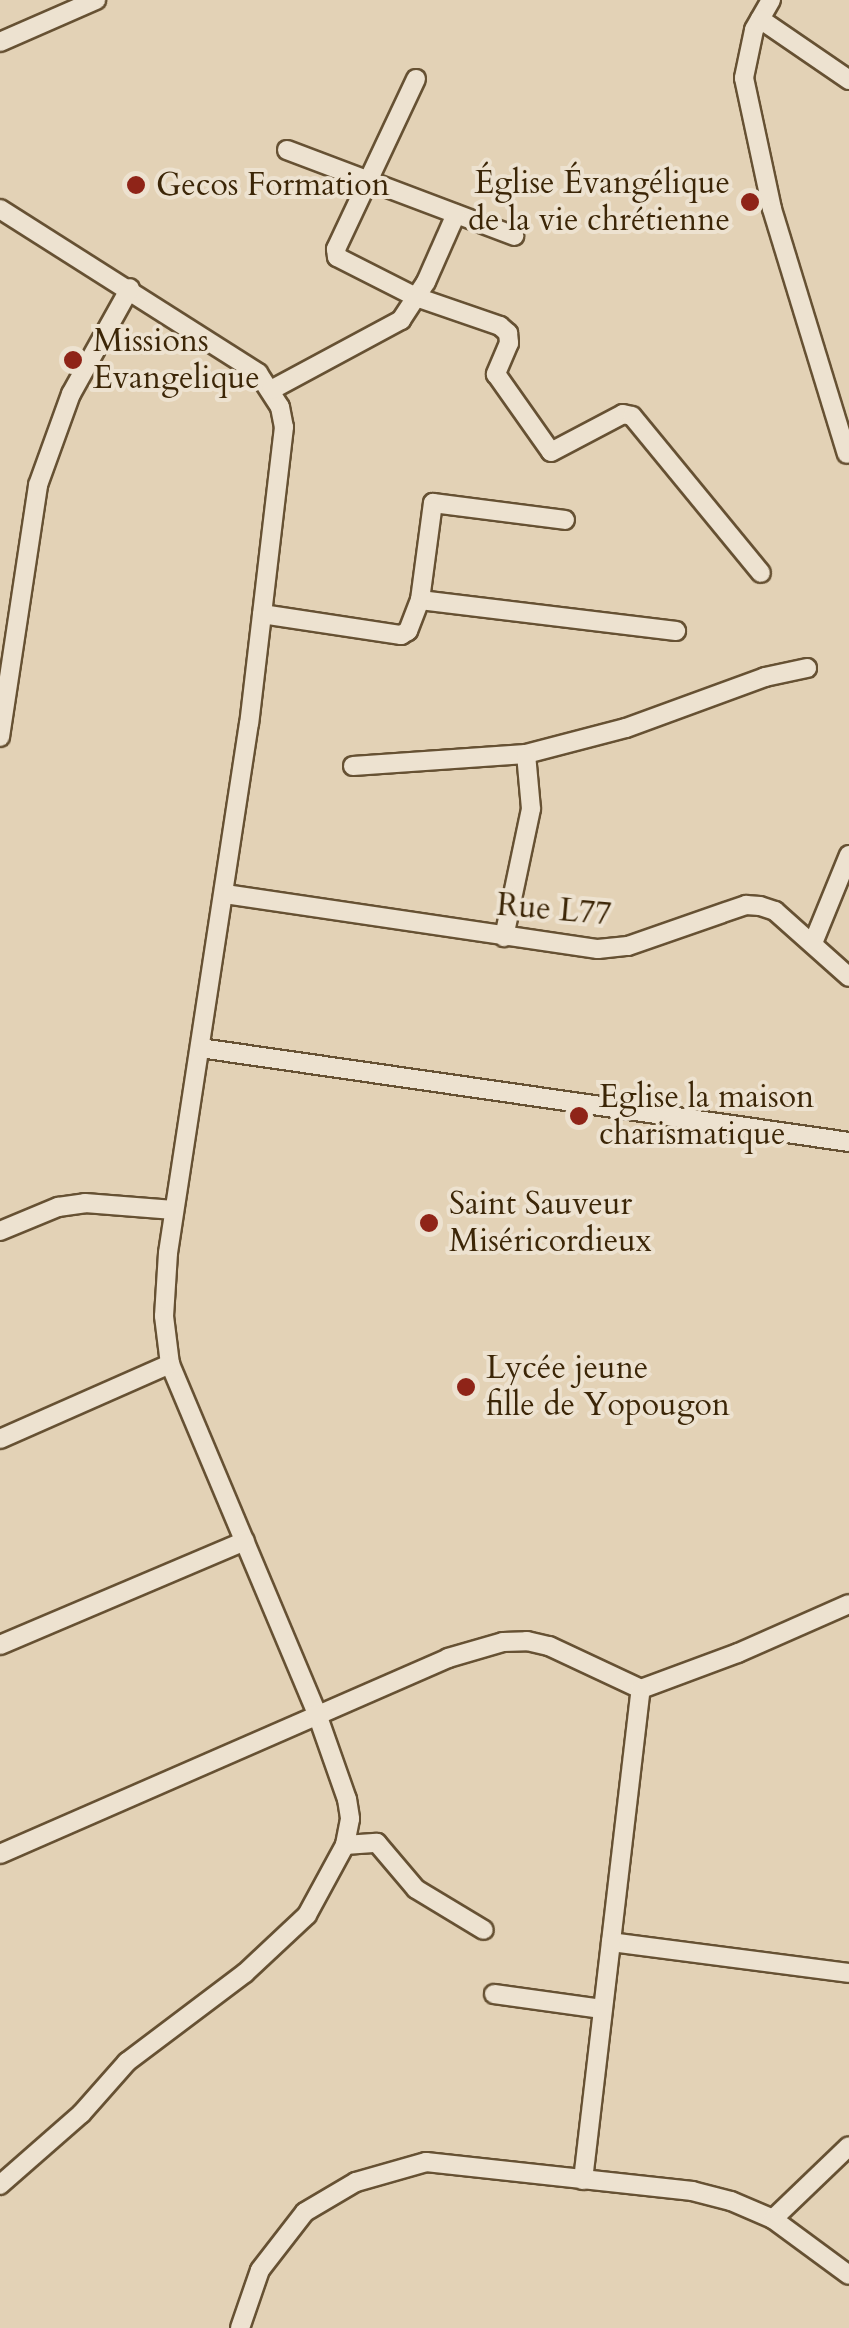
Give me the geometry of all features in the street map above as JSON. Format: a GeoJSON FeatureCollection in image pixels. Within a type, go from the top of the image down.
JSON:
{"type":"FeatureCollection","features":[{"type":"Feature","properties":{"kind":"street"},"geometry":{"type":"LineString","coordinates":[[0,42],[96,0]]}},
{"type":"Feature","properties":{"kind":"street"},"geometry":{"type":"LineString","coordinates":[[771,0],[747,53],[744,78],[772,208],[847,454]]}},
{"type":"Feature","properties":{"kind":"street"},"geometry":{"type":"LineString","coordinates":[[760,19],[849,80]]}},
{"type":"Feature","properties":{"kind":"street"},"geometry":{"type":"LineString","coordinates":[[416,79],[336,249],[337,257],[416,297],[500,326],[508,334],[509,343],[496,374],[551,452],[623,414],[632,416],[761,573]]}},
{"type":"Feature","properties":{"kind":"street"},"geometry":{"type":"LineString","coordinates":[[287,150],[514,236]]}},
{"type":"Feature","properties":{"kind":"street"},"geometry":{"type":"LineString","coordinates":[[0,208],[258,373],[272,390],[284,428],[225,894],[174,1210],[164,1316],[170,1364],[317,1714],[348,1799],[345,1845],[307,1915],[279,1944],[127,2062],[80,2114],[0,2184]]}},
{"type":"Feature","properties":{"kind":"street"},"geometry":{"type":"LineString","coordinates":[[272,390],[397,323],[416,297],[456,214]]}},
{"type":"Feature","properties":{"kind":"street"},"geometry":{"type":"LineString","coordinates":[[0,737],[38,484],[72,394],[130,288]]}},
{"type":"Feature","properties":{"kind":"street"},"geometry":{"type":"LineString","coordinates":[[262,614],[401,635],[408,631],[420,600],[433,503],[564,520]]}},
{"type":"Feature","properties":{"kind":"street"},"geometry":{"type":"LineString","coordinates":[[420,600],[676,631]]}},
{"type":"Feature","properties":{"kind":"street"},"geometry":{"type":"LineString","coordinates":[[352,766],[526,754],[626,728],[765,677],[807,668]]}},
{"type":"Feature","properties":{"kind":"street"},"geometry":{"type":"LineString","coordinates":[[504,937],[530,809],[526,754]]}},
{"type":"Feature","properties":{"kind":"street"},"geometry":{"type":"LineString","coordinates":[[812,942],[849,855]]}},
{"type":"Feature","properties":{"kind":"street","name":"Rue L77"},"geometry":{"type":"LineString","coordinates":[[225,894],[504,937],[612,948],[746,905],[775,911],[849,977]]}},
{"type":"Feature","properties":{"kind":"street"},"geometry":{"type":"LineString","coordinates":[[200,1048],[849,1142]]}},
{"type":"Feature","properties":{"kind":"street"},"geometry":{"type":"LineString","coordinates":[[0,1230],[58,1207],[84,1203],[174,1210]]}},
{"type":"Feature","properties":{"kind":"street"},"geometry":{"type":"LineString","coordinates":[[0,1439],[170,1364]]}},
{"type":"Feature","properties":{"kind":"street"},"geometry":{"type":"LineString","coordinates":[[0,1645],[245,1541]]}},
{"type":"Feature","properties":{"kind":"street"},"geometry":{"type":"LineString","coordinates":[[0,1854],[448,1658],[503,1642],[549,1646],[641,1689],[738,1653],[849,1604]]}},
{"type":"Feature","properties":{"kind":"street"},"geometry":{"type":"LineString","coordinates":[[583,2180],[641,1689]]}},
{"type":"Feature","properties":{"kind":"street"},"geometry":{"type":"LineString","coordinates":[[345,1845],[377,1844],[416,1889],[484,1930]]}},
{"type":"Feature","properties":{"kind":"street"},"geometry":{"type":"LineString","coordinates":[[611,1942],[849,1973]]}},
{"type":"Feature","properties":{"kind":"street"},"geometry":{"type":"LineString","coordinates":[[494,1994],[602,2009]]}},
{"type":"Feature","properties":{"kind":"street"},"geometry":{"type":"LineString","coordinates":[[773,2219],[849,2146]]}},
{"type":"Feature","properties":{"kind":"street"},"geometry":{"type":"LineString","coordinates":[[240,2328],[260,2270],[287,2230],[305,2212],[356,2182],[426,2162],[692,2192],[731,2201],[773,2219],[849,2275]]}},
{"type":"Feature","properties":{"kind":"place","name":"Gecos Formation"},"geometry":{"type":"Point","coordinates":[136,185]}},
{"type":"Feature","properties":{"kind":"place","name":"Église Évangélique de la vie chrétienne"},"geometry":{"type":"Point","coordinates":[750,202]}},
{"type":"Feature","properties":{"kind":"place","name":"Missions Evangelique"},"geometry":{"type":"Point","coordinates":[73,360]}},
{"type":"Feature","properties":{"kind":"place","name":"Eglise la maison charismatique"},"geometry":{"type":"Point","coordinates":[579,1116]}},
{"type":"Feature","properties":{"kind":"place","name":"Saint Sauveur Miséricordieux"},"geometry":{"type":"Point","coordinates":[429,1223]}},
{"type":"Feature","properties":{"kind":"place","name":"Lycée jeune fille de Yopougon"},"geometry":{"type":"Point","coordinates":[466,1387]}}]}
